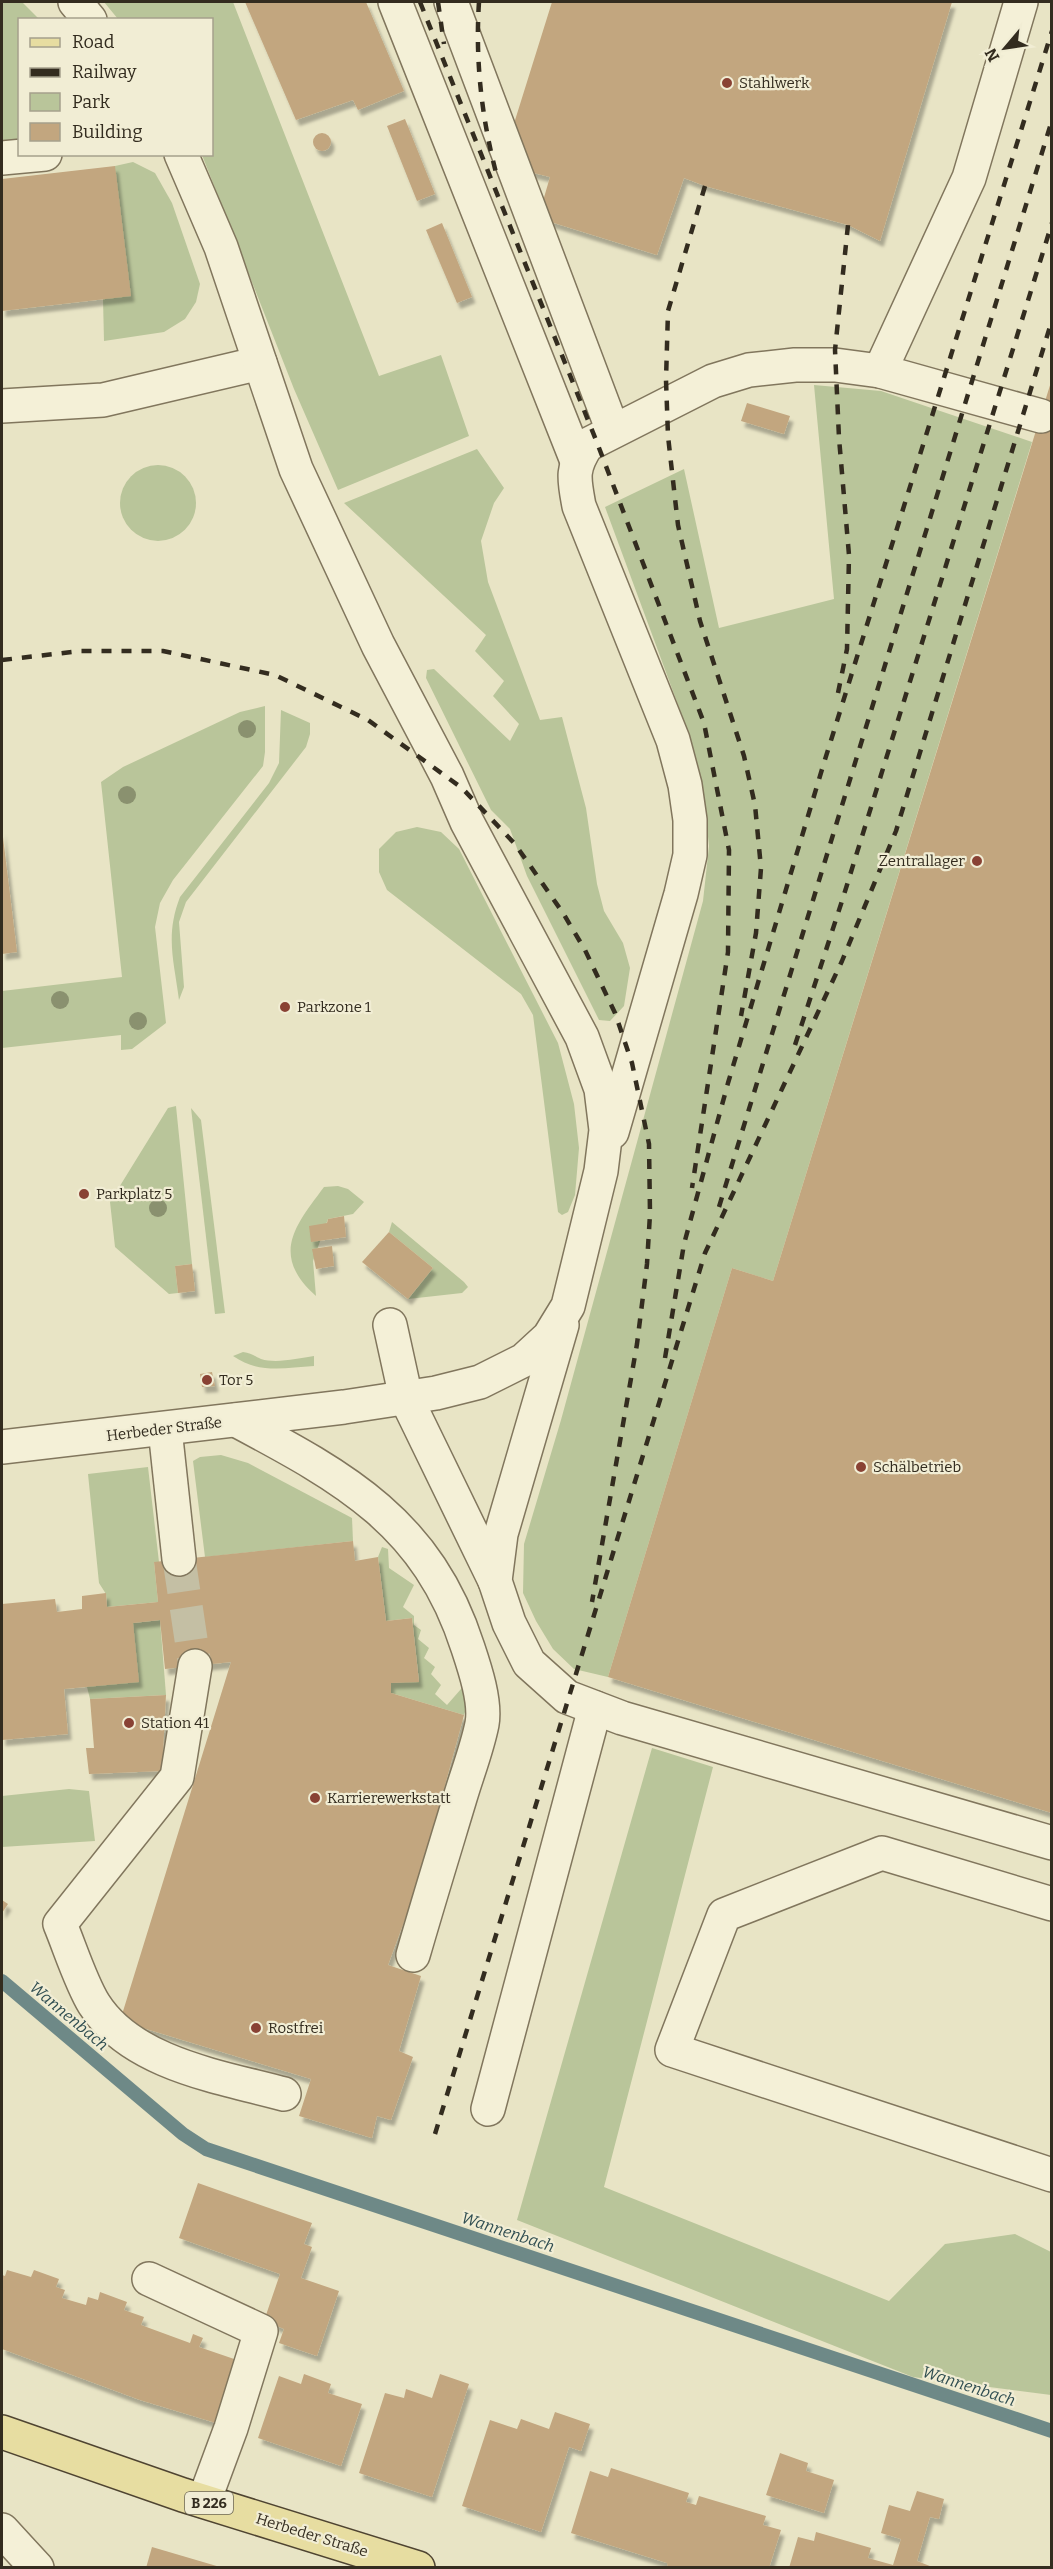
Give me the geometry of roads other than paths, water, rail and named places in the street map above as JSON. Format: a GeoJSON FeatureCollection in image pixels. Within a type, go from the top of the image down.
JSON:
{"type":"FeatureCollection","features":[{"type":"Feature","properties":{"kind":"main road","name":"Herbeder Straße"},"geometry":{"type":"LineString","coordinates":[[2,2432],[204,2501],[418,2568]]}},
{"type":"Feature","properties":{"kind":"street"},"geometry":{"type":"LineString","coordinates":[[75,2],[88,18]]}},
{"type":"Feature","properties":{"kind":"street"},"geometry":{"type":"LineString","coordinates":[[395,2],[577,461]]}},
{"type":"Feature","properties":{"kind":"street"},"geometry":{"type":"LineString","coordinates":[[451,2],[613,431]]}},
{"type":"Feature","properties":{"kind":"street"},"geometry":{"type":"LineString","coordinates":[[880,371],[969,178],[1021,2]]}},
{"type":"Feature","properties":{"kind":"street"},"geometry":{"type":"LineString","coordinates":[[2,158],[24,156]]}},
{"type":"Feature","properties":{"kind":"street"},"geometry":{"type":"LineString","coordinates":[[182,156],[221,247],[296,469],[378,645],[447,776],[468,822],[582,1037],[601,1089],[606,1130],[601,1171]]}},
{"type":"Feature","properties":{"kind":"street"},"geometry":{"type":"LineString","coordinates":[[2,406],[103,400],[260,363]]}},
{"type":"Feature","properties":{"kind":"street"},"geometry":{"type":"LineString","coordinates":[[495,1581],[501,1534],[568,1306],[601,1171],[681,894],[690,855],[690,820],[685,785],[673,740],[579,506],[573,478],[577,461],[586,445],[713,381],[749,370],[795,365],[825,365],[880,371],[1041,416]]}},
{"type":"Feature","properties":{"kind":"street","name":"Herbeder Straße"},"geometry":{"type":"LineString","coordinates":[[2,1447],[326,1410],[406,1398],[480,1382],[524,1360],[549,1337],[568,1306]]}},
{"type":"Feature","properties":{"kind":"street"},"geometry":{"type":"LineString","coordinates":[[390,1325],[406,1398],[495,1581],[509,1623],[529,1663],[567,1697],[622,1718],[1052,1843]]}},
{"type":"Feature","properties":{"kind":"street"},"geometry":{"type":"LineString","coordinates":[[236,1420],[294,1451],[357,1490],[408,1537],[440,1581],[462,1629],[478,1678],[482,1722],[413,1955]]}},
{"type":"Feature","properties":{"kind":"street"},"geometry":{"type":"LineString","coordinates":[[165,1429],[179,1559]]}},
{"type":"Feature","properties":{"kind":"street"},"geometry":{"type":"LineString","coordinates":[[195,1666],[177,1777],[60,1924],[94,2004],[126,2040],[179,2065],[284,2094]]}},
{"type":"Feature","properties":{"kind":"street"},"geometry":{"type":"LineString","coordinates":[[488,2109],[595,1708]]}},
{"type":"Feature","properties":{"kind":"street"},"geometry":{"type":"LineString","coordinates":[[1052,1904],[882,1853],[724,1915],[672,2050],[1052,2175]]}},
{"type":"Feature","properties":{"kind":"street"},"geometry":{"type":"LineString","coordinates":[[149,2279],[261,2331],[231,2428],[204,2501]]}},
{"type":"Feature","properties":{"kind":"street"},"geometry":{"type":"LineString","coordinates":[[2,2530],[37,2568]]}},
{"type":"Feature","properties":{"kind":"waterway","name":"Wannenbach"},"geometry":{"type":"LineString","coordinates":[[2,1981],[183,2134],[206,2149],[1052,2431]]}},
{"type":"Feature","properties":{"kind":"tunnel"},"geometry":{"type":"LineString","coordinates":[[179,1559],[195,1666]]}},
{"type":"Feature","properties":{"kind":"railway"},"geometry":{"type":"LineString","coordinates":[[420,2],[596,440],[704,723],[729,850],[728,952],[692,1188]]}},
{"type":"Feature","properties":{"kind":"railway"},"geometry":{"type":"LineString","coordinates":[[438,2],[444,44]]}},
{"type":"Feature","properties":{"kind":"railway"},"geometry":{"type":"LineString","coordinates":[[479,2],[478,47],[481,92],[498,180]]}},
{"type":"Feature","properties":{"kind":"railway"},"geometry":{"type":"LineString","coordinates":[[665,1358],[684,1244],[728,1083],[823,766],[1052,31]]}},
{"type":"Feature","properties":{"kind":"railway"},"geometry":{"type":"LineString","coordinates":[[719,1207],[1052,120]]}},
{"type":"Feature","properties":{"kind":"railway"},"geometry":{"type":"LineString","coordinates":[[705,186],[668,311],[666,380],[668,436],[678,525],[700,621],[744,756],[755,805],[761,868],[756,933],[741,1016]]}},
{"type":"Feature","properties":{"kind":"railway"},"geometry":{"type":"LineString","coordinates":[[795,1045],[842,901],[1052,223]]}},
{"type":"Feature","properties":{"kind":"railway"},"geometry":{"type":"LineString","coordinates":[[838,693],[847,649],[849,555],[839,438],[835,350],[848,225]]}},
{"type":"Feature","properties":{"kind":"railway"},"geometry":{"type":"LineString","coordinates":[[435,2134],[705,1253],[842,961],[896,831],[1052,320]]}},
{"type":"Feature","properties":{"kind":"railway"},"geometry":{"type":"LineString","coordinates":[[2,660],[81,651],[163,651],[275,675],[368,720],[462,788],[515,844],[563,913],[585,950],[615,1013],[632,1063],[649,1144],[650,1214],[647,1264],[637,1344],[592,1602]]}},
{"type":"Feature","properties":{"kind":"place","name":"Stahlwerk"},"geometry":{"type":"Point","coordinates":[727,83]}},
{"type":"Feature","properties":{"kind":"place","name":"Zentrallager"},"geometry":{"type":"Point","coordinates":[977,861]}},
{"type":"Feature","properties":{"kind":"place","name":"Parkzone 1"},"geometry":{"type":"Point","coordinates":[285,1007]}},
{"type":"Feature","properties":{"kind":"place","name":"Parkplatz 5"},"geometry":{"type":"Point","coordinates":[84,1194]}},
{"type":"Feature","properties":{"kind":"place","name":"Tor 5"},"geometry":{"type":"Point","coordinates":[207,1380]}},
{"type":"Feature","properties":{"kind":"place","name":"Schälbetrieb"},"geometry":{"type":"Point","coordinates":[861,1467]}},
{"type":"Feature","properties":{"kind":"place","name":"Station 41"},"geometry":{"type":"Point","coordinates":[129,1723]}},
{"type":"Feature","properties":{"kind":"place","name":"Karrierewerkstatt"},"geometry":{"type":"Point","coordinates":[315,1798]}},
{"type":"Feature","properties":{"kind":"place","name":"Rostfrei"},"geometry":{"type":"Point","coordinates":[256,2028]}}]}
